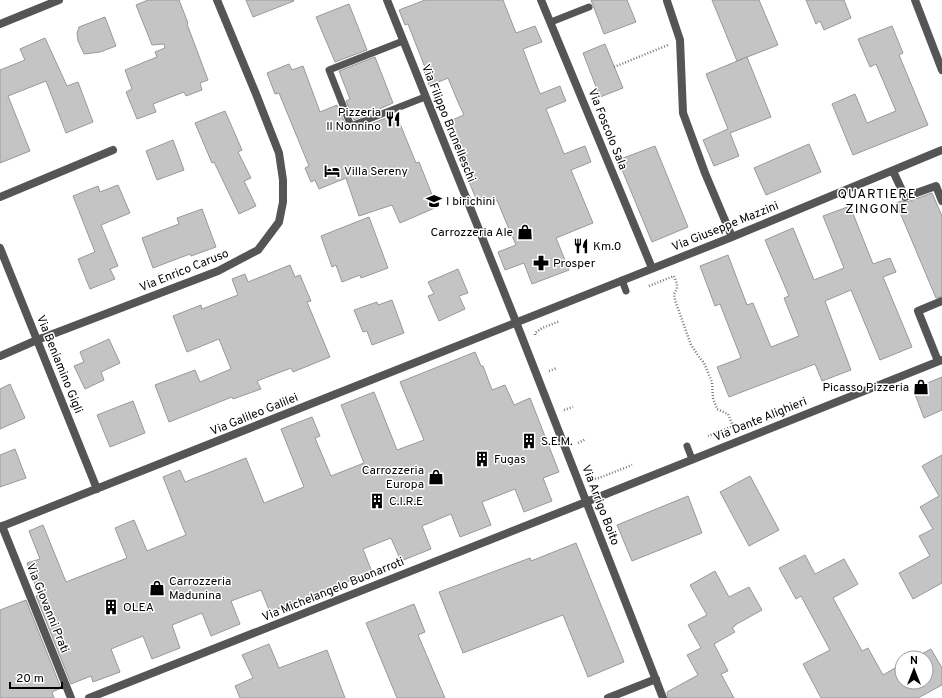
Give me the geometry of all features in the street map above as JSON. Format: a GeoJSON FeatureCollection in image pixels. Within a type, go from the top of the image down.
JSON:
{"type":"FeatureCollection","features":[{"type":"Feature","properties":{"kind":"street"},"geometry":{"type":"LineString","coordinates":[[0,24],[59,0]]}},
{"type":"Feature","properties":{"kind":"street","name":"Via Enrico Caruso"},"geometry":{"type":"LineString","coordinates":[[0,356],[37,340],[218,271],[258,250],[279,222],[283,202],[283,180],[279,153],[216,0]]}},
{"type":"Feature","properties":{"kind":"street","name":"Via Filippo Brunelleschi"},"geometry":{"type":"LineString","coordinates":[[387,0],[516,322]]}},
{"type":"Feature","properties":{"kind":"street","name":"Via Foscolo Sala"},"geometry":{"type":"LineString","coordinates":[[541,0],[652,268]]}},
{"type":"Feature","properties":{"kind":"street"},"geometry":{"type":"LineString","coordinates":[[915,0],[939,55],[942,70]]}},
{"type":"Feature","properties":{"kind":"street"},"geometry":{"type":"LineString","coordinates":[[667,1],[680,40],[683,113],[705,173],[732,237]]}},
{"type":"Feature","properties":{"kind":"street"},"geometry":{"type":"LineString","coordinates":[[0,197],[113,150]]}},
{"type":"Feature","properties":{"kind":"street","name":"Via Giuseppe Mazzini"},"geometry":{"type":"LineString","coordinates":[[516,322],[732,237],[942,150]]}},
{"type":"Feature","properties":{"kind":"street"},"geometry":{"type":"LineString","coordinates":[[893,170],[905,197],[936,186],[942,201]]}},
{"type":"Feature","properties":{"kind":"street","name":"Via Beniamino Gigli"},"geometry":{"type":"LineString","coordinates":[[0,248],[97,489]]}},
{"type":"Feature","properties":{"kind":"street"},"geometry":{"type":"LineString","coordinates":[[940,360],[918,311],[942,301]]}},
{"type":"Feature","properties":{"kind":"street","name":"Via Galileo Galilei"},"geometry":{"type":"LineString","coordinates":[[1,527],[516,322]]}},
{"type":"Feature","properties":{"kind":"street","name":"Via Arrigo Boito"},"geometry":{"type":"LineString","coordinates":[[516,322],[663,698]]}},
{"type":"Feature","properties":{"kind":"street","name":"Via Dante Alighieri"},"geometry":{"type":"LineString","coordinates":[[586,502],[940,360]]}},
{"type":"Feature","properties":{"kind":"street","name":"Via Michelangelo Buonarroti"},"geometry":{"type":"LineString","coordinates":[[88,698],[586,502]]}},
{"type":"Feature","properties":{"kind":"street","name":"Via Giovanni Prati"},"geometry":{"type":"LineString","coordinates":[[1,527],[71,698]]}},
{"type":"Feature","properties":{"kind":"street"},"geometry":{"type":"LineString","coordinates":[[608,698],[656,679]]}},
{"type":"Feature","properties":{"kind":"lane"},"geometry":{"type":"LineString","coordinates":[[551,22],[589,7]]}},
{"type":"Feature","properties":{"kind":"lane"},"geometry":{"type":"LineString","coordinates":[[403,41],[329,70],[351,126],[425,97]]}},
{"type":"Feature","properties":{"kind":"lane"},"geometry":{"type":"LineString","coordinates":[[622,280],[626,292]]}},
{"type":"Feature","properties":{"kind":"lane"},"geometry":{"type":"LineString","coordinates":[[687,446],[692,459]]}},
{"type":"Feature","properties":{"kind":"path"},"geometry":{"type":"LineString","coordinates":[[614,67],[680,40]]}},
{"type":"Feature","properties":{"kind":"path"},"geometry":{"type":"LineString","coordinates":[[649,286],[674,276],[677,284],[677,289],[674,294],[675,300],[685,324],[686,333],[697,354],[704,363],[712,382],[713,398],[717,409],[728,414],[734,426],[708,436]]}},
{"type":"Feature","properties":{"kind":"path"},"geometry":{"type":"LineString","coordinates":[[535,336],[535,333],[539,330],[560,321]]}},
{"type":"Feature","properties":{"kind":"path"},"geometry":{"type":"LineString","coordinates":[[546,364],[552,378]]}},
{"type":"Feature","properties":{"kind":"path"},"geometry":{"type":"LineString","coordinates":[[549,371],[557,368]]}},
{"type":"Feature","properties":{"kind":"path"},"geometry":{"type":"LineString","coordinates":[[562,404],[567,417]]}},
{"type":"Feature","properties":{"kind":"path"},"geometry":{"type":"LineString","coordinates":[[564,410],[573,407]]}},
{"type":"Feature","properties":{"kind":"path"},"geometry":{"type":"LineString","coordinates":[[575,436],[581,450]]}},
{"type":"Feature","properties":{"kind":"path"},"geometry":{"type":"LineString","coordinates":[[578,443],[586,439]]}},
{"type":"Feature","properties":{"kind":"path"},"geometry":{"type":"LineString","coordinates":[[589,470],[594,479],[603,477],[632,465]]}},
{"type":"Feature","properties":{"kind":"building"},"geometry":{"type":"Polygon","coordinates":[[[148,0],[179,0],[208,80],[200,83],[202,90],[186,96],[184,92],[153,104],[156,112],[137,119],[126,92],[132,89],[125,70],[157,57],[155,52],[165,48],[164,44],[152,45],[136,5],[148,0]]]}},
{"type":"Feature","properties":{"kind":"building"},"geometry":{"type":"Polygon","coordinates":[[[246,0],[293,0],[294,1],[253,17],[246,0]]]}},
{"type":"Feature","properties":{"kind":"building"},"geometry":{"type":"Polygon","coordinates":[[[425,0],[503,0],[516,33],[535,26],[542,42],[523,49],[540,94],[560,86],[566,101],[546,109],[564,154],[585,146],[591,162],[571,170],[593,223],[556,238],[569,270],[532,284],[524,263],[505,270],[498,252],[516,245],[497,200],[479,206],[445,123],[464,115],[448,78],[429,86],[424,71],[426,70],[408,24],[405,25],[399,10],[425,0]]]}},
{"type":"Feature","properties":{"kind":"building"},"geometry":{"type":"Polygon","coordinates":[[[591,0],[627,0],[636,22],[604,34],[591,0]]]}},
{"type":"Feature","properties":{"kind":"building"},"geometry":{"type":"Polygon","coordinates":[[[712,0],[759,0],[778,45],[737,61],[712,0]]]}},
{"type":"Feature","properties":{"kind":"building"},"geometry":{"type":"Polygon","coordinates":[[[806,0],[844,0],[851,18],[824,30],[820,21],[816,24],[806,0]]]}},
{"type":"Feature","properties":{"kind":"building"},"geometry":{"type":"Polygon","coordinates":[[[349,4],[367,50],[335,62],[316,17],[349,4]]]}},
{"type":"Feature","properties":{"kind":"building"},"geometry":{"type":"Polygon","coordinates":[[[105,17],[116,46],[100,52],[84,54],[78,41],[77,33],[79,27],[105,17]]]}},
{"type":"Feature","properties":{"kind":"building"},"geometry":{"type":"Polygon","coordinates":[[[892,26],[903,53],[899,55],[928,125],[853,155],[832,104],[855,94],[867,123],[896,111],[876,64],[870,67],[858,39],[892,26]]]}},
{"type":"Feature","properties":{"kind":"building"},"geometry":{"type":"Polygon","coordinates":[[[45,38],[67,86],[78,82],[93,122],[66,133],[46,81],[8,96],[30,151],[0,163],[0,70],[25,60],[20,49],[45,38]]]}},
{"type":"Feature","properties":{"kind":"building"},"geometry":{"type":"Polygon","coordinates":[[[605,44],[623,88],[600,97],[583,53],[605,44]]]}},
{"type":"Feature","properties":{"kind":"building"},"geometry":{"type":"Polygon","coordinates":[[[375,57],[393,103],[354,120],[346,101],[350,99],[339,71],[375,57]]]}},
{"type":"Feature","properties":{"kind":"building"},"geometry":{"type":"Polygon","coordinates":[[[747,57],[771,117],[730,133],[739,156],[714,166],[703,140],[728,129],[706,74],[747,57]]]}},
{"type":"Feature","properties":{"kind":"building"},"geometry":{"type":"Polygon","coordinates":[[[289,64],[292,70],[303,66],[320,112],[337,105],[348,130],[353,131],[396,114],[416,163],[419,162],[437,207],[400,223],[392,205],[359,216],[346,178],[319,189],[315,180],[311,182],[305,168],[309,166],[279,93],[275,94],[267,73],[289,64]]]}},
{"type":"Feature","properties":{"kind":"building"},"geometry":{"type":"Polygon","coordinates":[[[225,111],[242,150],[238,152],[251,178],[244,181],[256,206],[239,214],[214,162],[212,163],[195,123],[225,111]]]}},
{"type":"Feature","properties":{"kind":"building"},"geometry":{"type":"Polygon","coordinates":[[[173,140],[184,170],[157,180],[146,151],[173,140]]]}},
{"type":"Feature","properties":{"kind":"building"},"geometry":{"type":"Polygon","coordinates":[[[809,144],[821,172],[766,195],[754,168],[809,144]]]}},
{"type":"Feature","properties":{"kind":"building"},"geometry":{"type":"Polygon","coordinates":[[[655,146],[688,227],[652,242],[618,160],[655,146]]]}},
{"type":"Feature","properties":{"kind":"building"},"geometry":{"type":"Polygon","coordinates":[[[118,185],[130,213],[101,225],[118,266],[110,269],[115,279],[90,289],[78,259],[95,252],[73,196],[98,186],[100,192],[118,185]]]}},
{"type":"Feature","properties":{"kind":"building"},"geometry":{"type":"Polygon","coordinates":[[[932,193],[942,216],[942,296],[936,298],[896,203],[901,201],[907,202],[932,193]]]}},
{"type":"Feature","properties":{"kind":"building"},"geometry":{"type":"Polygon","coordinates":[[[850,206],[873,264],[890,258],[896,272],[883,277],[912,347],[880,360],[851,290],[825,301],[851,370],[822,381],[815,364],[729,397],[717,367],[741,358],[720,304],[715,306],[700,266],[728,255],[747,305],[753,303],[771,347],[799,336],[784,298],[789,296],[765,240],[793,228],[814,280],[844,268],[823,216],[850,206]]]}},
{"type":"Feature","properties":{"kind":"building"},"geometry":{"type":"Polygon","coordinates":[[[202,209],[216,247],[191,256],[190,254],[153,268],[142,238],[179,224],[177,218],[202,209]]]}},
{"type":"Feature","properties":{"kind":"building"},"geometry":{"type":"Polygon","coordinates":[[[369,217],[388,268],[361,278],[360,275],[342,282],[336,265],[332,267],[321,236],[369,217]]]}},
{"type":"Feature","properties":{"kind":"building"},"geometry":{"type":"Polygon","coordinates":[[[290,265],[295,277],[300,275],[311,301],[307,302],[330,357],[293,372],[291,368],[257,381],[261,389],[233,399],[232,397],[169,422],[155,385],[195,370],[200,382],[231,369],[219,339],[187,352],[173,316],[201,305],[202,309],[238,295],[232,279],[245,274],[248,282],[290,265]]]}},
{"type":"Feature","properties":{"kind":"building"},"geometry":{"type":"Polygon","coordinates":[[[458,269],[468,293],[459,296],[465,309],[439,321],[428,296],[434,294],[428,282],[458,269]]]}},
{"type":"Feature","properties":{"kind":"building"},"geometry":{"type":"Polygon","coordinates":[[[392,300],[404,333],[372,345],[367,331],[363,332],[354,310],[377,302],[378,305],[392,300]]]}},
{"type":"Feature","properties":{"kind":"building"},"geometry":{"type":"Polygon","coordinates":[[[109,339],[120,363],[101,372],[104,380],[85,389],[74,366],[84,362],[80,352],[109,339]]]}},
{"type":"Feature","properties":{"kind":"building"},"geometry":{"type":"Polygon","coordinates":[[[475,352],[481,366],[483,366],[492,390],[505,385],[514,405],[530,398],[559,472],[543,478],[552,501],[524,512],[515,489],[482,502],[491,525],[460,537],[451,514],[422,526],[431,549],[401,561],[391,538],[363,549],[372,572],[270,612],[261,590],[231,601],[240,624],[211,636],[202,613],[172,625],[180,648],[152,659],[143,636],[111,649],[120,672],[93,682],[91,676],[71,684],[36,596],[39,595],[27,563],[40,559],[29,531],[43,525],[66,582],[127,558],[115,528],[134,520],[147,551],[186,535],[163,477],[180,470],[185,482],[246,458],[264,503],[304,487],[281,429],[312,417],[320,436],[315,438],[331,476],[364,463],[341,405],[374,392],[397,450],[424,440],[400,382],[475,352]]]}},
{"type":"Feature","properties":{"kind":"building"},"geometry":{"type":"Polygon","coordinates":[[[942,377],[942,410],[924,418],[913,389],[942,377]]]}},
{"type":"Feature","properties":{"kind":"building"},"geometry":{"type":"Polygon","coordinates":[[[10,384],[25,418],[0,429],[0,389],[10,384]]]}},
{"type":"Feature","properties":{"kind":"building"},"geometry":{"type":"Polygon","coordinates":[[[133,401],[145,433],[110,447],[97,415],[133,401]]]}},
{"type":"Feature","properties":{"kind":"building"},"geometry":{"type":"Polygon","coordinates":[[[15,449],[26,478],[0,487],[0,455],[15,449]]]}},
{"type":"Feature","properties":{"kind":"building"},"geometry":{"type":"Polygon","coordinates":[[[942,455],[942,583],[913,599],[899,573],[930,556],[919,536],[933,529],[920,507],[939,496],[922,466],[942,455]]]}},
{"type":"Feature","properties":{"kind":"building"},"geometry":{"type":"Polygon","coordinates":[[[750,476],[779,530],[749,546],[720,492],[750,476]]]}},
{"type":"Feature","properties":{"kind":"building"},"geometry":{"type":"Polygon","coordinates":[[[688,496],[702,533],[632,561],[617,525],[688,496]]]}},
{"type":"Feature","properties":{"kind":"building"},"geometry":{"type":"Polygon","coordinates":[[[576,543],[624,662],[588,677],[563,615],[463,653],[439,592],[530,558],[531,561],[576,543]]]}},
{"type":"Feature","properties":{"kind":"building"},"geometry":{"type":"Polygon","coordinates":[[[805,555],[815,574],[844,559],[858,584],[833,598],[862,651],[868,648],[883,675],[894,669],[894,690],[933,690],[918,698],[821,698],[803,664],[830,650],[801,596],[796,599],[779,568],[805,555]]]}},
{"type":"Feature","properties":{"kind":"building"},"geometry":{"type":"Polygon","coordinates":[[[715,571],[729,597],[749,587],[762,610],[735,625],[732,628],[735,632],[714,644],[728,671],[721,674],[734,698],[668,698],[667,692],[698,675],[687,655],[701,648],[688,625],[707,615],[690,585],[715,571]]]}},
{"type":"Feature","properties":{"kind":"building"},"geometry":{"type":"Polygon","coordinates":[[[26,600],[61,688],[52,692],[54,698],[0,698],[0,610],[26,600]]]}},
{"type":"Feature","properties":{"kind":"building"},"geometry":{"type":"Polygon","coordinates":[[[414,604],[425,632],[418,635],[445,698],[397,698],[366,623],[414,604]]]}},
{"type":"Feature","properties":{"kind":"building"},"geometry":{"type":"Polygon","coordinates":[[[269,644],[279,668],[327,650],[345,698],[240,698],[235,686],[253,678],[242,655],[269,644]]]}},
{"type":"Feature","properties":{"kind":"building"},"geometry":{"type":"Polygon","coordinates":[[[934,654],[942,668],[942,685],[934,689],[934,654]]]}},
{"type":"Feature","properties":{"kind":"place","name":"Pizzeria Il Nonnino"},"geometry":{"type":"Point","coordinates":[393,119]}},
{"type":"Feature","properties":{"kind":"place","name":"Villa Sereny"},"geometry":{"type":"Point","coordinates":[332,171]}},
{"type":"Feature","properties":{"kind":"place","name":"I birichini"},"geometry":{"type":"Point","coordinates":[434,201]}},
{"type":"Feature","properties":{"kind":"place","name":"Carrozzeria Ale"},"geometry":{"type":"Point","coordinates":[525,232]}},
{"type":"Feature","properties":{"kind":"place","name":"Km.0"},"geometry":{"type":"Point","coordinates":[581,246]}},
{"type":"Feature","properties":{"kind":"place","name":"Prosper"},"geometry":{"type":"Point","coordinates":[541,263]}},
{"type":"Feature","properties":{"kind":"place","name":"Picasso Pizzeria"},"geometry":{"type":"Point","coordinates":[921,387]}},
{"type":"Feature","properties":{"kind":"place","name":"S.E.M."},"geometry":{"type":"Point","coordinates":[529,441]}},
{"type":"Feature","properties":{"kind":"place","name":"Fugas"},"geometry":{"type":"Point","coordinates":[482,459]}},
{"type":"Feature","properties":{"kind":"place","name":"Carrozzeria Europa"},"geometry":{"type":"Point","coordinates":[436,477]}},
{"type":"Feature","properties":{"kind":"place","name":"C.I.R.E"},"geometry":{"type":"Point","coordinates":[377,501]}},
{"type":"Feature","properties":{"kind":"place","name":"Carrozzeria Madunina"},"geometry":{"type":"Point","coordinates":[157,588]}},
{"type":"Feature","properties":{"kind":"place","name":"OLEA"},"geometry":{"type":"Point","coordinates":[111,607]}},
{"type":"Feature","properties":{"kind":"district","name":"QUARTIERE ZINGONE"},"geometry":{"type":"Point","coordinates":[877,200]}}]}
